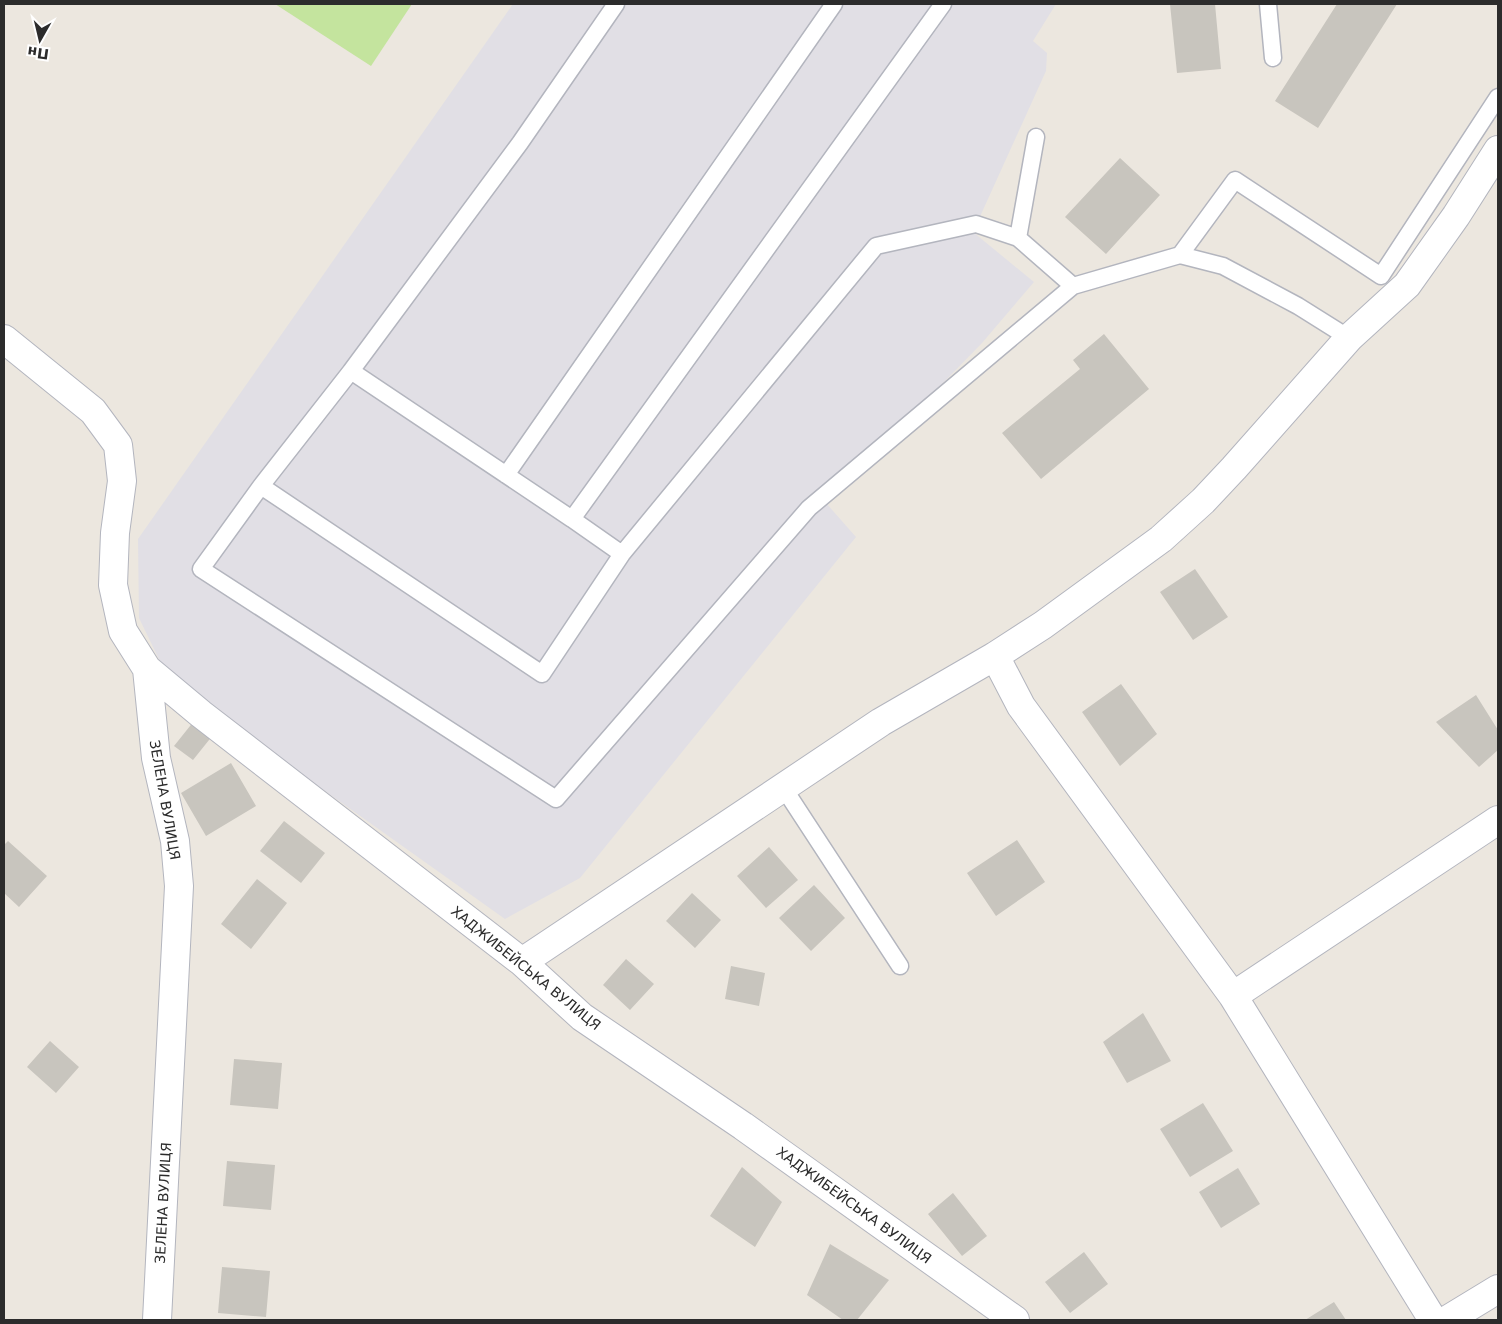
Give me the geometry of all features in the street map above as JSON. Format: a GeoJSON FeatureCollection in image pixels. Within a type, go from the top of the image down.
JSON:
{"type":"FeatureCollection","features":[{"type":"Feature","properties":{"kind":"street"},"geometry":{"type":"LineString","coordinates":[[522,962],[880,722],[995,656],[1043,625],[1168,533],[1203,501],[1234,468],[1349,338],[1406,285],[1456,216],[1498,150]]}},
{"type":"Feature","properties":{"kind":"street","name":"ЗЕЛЕНА ВУЛИЦЯ"},"geometry":{"type":"LineString","coordinates":[[4,339],[93,411],[118,445],[122,481],[115,532],[113,585],[123,631],[147,669],[156,758],[175,841],[179,886],[157,1320]]}},
{"type":"Feature","properties":{"kind":"street"},"geometry":{"type":"LineString","coordinates":[[995,656],[1022,706],[1233,996],[1433,1320]]}},
{"type":"Feature","properties":{"kind":"street","name":"ХАДЖИБЕЙСЬКА ВУЛИЦЯ"},"geometry":{"type":"LineString","coordinates":[[147,669],[201,714],[522,962],[582,1017],[743,1126],[1015,1320]]}},
{"type":"Feature","properties":{"kind":"street"},"geometry":{"type":"LineString","coordinates":[[1233,996],[1498,820]]}},
{"type":"Feature","properties":{"kind":"street"},"geometry":{"type":"LineString","coordinates":[[1448,1320],[1498,1289]]}},
{"type":"Feature","properties":{"kind":"lane"},"geometry":{"type":"LineString","coordinates":[[616,4],[520,143],[351,371],[261,486],[201,569],[556,799],[809,508],[1073,286],[1180,255],[1223,266],[1298,306],[1349,338]]}},
{"type":"Feature","properties":{"kind":"lane"},"geometry":{"type":"LineString","coordinates":[[506,475],[834,4]]}},
{"type":"Feature","properties":{"kind":"lane"},"geometry":{"type":"LineString","coordinates":[[572,519],[943,4]]}},
{"type":"Feature","properties":{"kind":"lane"},"geometry":{"type":"LineString","coordinates":[[1268,4],[1273,58]]}},
{"type":"Feature","properties":{"kind":"lane"},"geometry":{"type":"LineString","coordinates":[[1180,255],[1235,180],[1381,276],[1498,98]]}},
{"type":"Feature","properties":{"kind":"lane"},"geometry":{"type":"LineString","coordinates":[[1018,238],[1036,137]]}},
{"type":"Feature","properties":{"kind":"lane"},"geometry":{"type":"LineString","coordinates":[[261,486],[542,674],[622,554],[876,246],[976,224],[1018,238],[1073,286]]}},
{"type":"Feature","properties":{"kind":"lane"},"geometry":{"type":"LineString","coordinates":[[351,371],[622,554]]}},
{"type":"Feature","properties":{"kind":"lane"},"geometry":{"type":"LineString","coordinates":[[783,787],[900,966]]}},
{"type":"Feature","properties":{"kind":"shaded area"},"geometry":{"type":"Polygon","coordinates":[[[513,4],[1056,4],[1033,41],[1047,53],[1046,71],[973,232],[1034,282],[982,343],[826,503],[856,537],[580,878],[505,919],[169,680],[139,618],[138,539],[513,4]]]}},
{"type":"Feature","properties":{"kind":"green space"},"geometry":{"type":"Polygon","coordinates":[[[275,4],[412,4],[371,66],[275,4]]]}},
{"type":"Feature","properties":{"kind":"building"},"geometry":{"type":"Polygon","coordinates":[[[1170,4],[1215,4],[1221,69],[1177,73],[1170,4]]]}},
{"type":"Feature","properties":{"kind":"building"},"geometry":{"type":"Polygon","coordinates":[[[1337,4],[1397,4],[1318,128],[1275,101],[1337,4]]]}},
{"type":"Feature","properties":{"kind":"building"},"geometry":{"type":"Polygon","coordinates":[[[1120,158],[1160,195],[1106,254],[1065,217],[1120,158]]]}},
{"type":"Feature","properties":{"kind":"building"},"geometry":{"type":"Polygon","coordinates":[[[1104,334],[1149,389],[1041,479],[1002,433],[1080,369],[1073,360],[1104,334]]]}},
{"type":"Feature","properties":{"kind":"building"},"geometry":{"type":"Polygon","coordinates":[[[1195,569],[1228,617],[1193,640],[1160,592],[1195,569]]]}},
{"type":"Feature","properties":{"kind":"building"},"geometry":{"type":"Polygon","coordinates":[[[1121,684],[1157,734],[1120,766],[1082,712],[1121,684]]]}},
{"type":"Feature","properties":{"kind":"building"},"geometry":{"type":"Polygon","coordinates":[[[1476,695],[1498,730],[1498,750],[1479,767],[1436,722],[1476,695]]]}},
{"type":"Feature","properties":{"kind":"building"},"geometry":{"type":"Polygon","coordinates":[[[194,721],[213,735],[193,760],[174,746],[194,721]]]}},
{"type":"Feature","properties":{"kind":"building"},"geometry":{"type":"Polygon","coordinates":[[[231,763],[256,806],[206,836],[181,793],[231,763]]]}},
{"type":"Feature","properties":{"kind":"building"},"geometry":{"type":"Polygon","coordinates":[[[284,821],[325,853],[301,883],[260,851],[284,821]]]}},
{"type":"Feature","properties":{"kind":"building"},"geometry":{"type":"Polygon","coordinates":[[[1017,840],[1045,882],[996,916],[967,873],[1017,840]]]}},
{"type":"Feature","properties":{"kind":"building"},"geometry":{"type":"Polygon","coordinates":[[[8,841],[47,876],[19,907],[4,893],[4,845],[8,841]]]}},
{"type":"Feature","properties":{"kind":"building"},"geometry":{"type":"Polygon","coordinates":[[[769,847],[798,880],[766,908],[737,876],[769,847]]]}},
{"type":"Feature","properties":{"kind":"building"},"geometry":{"type":"Polygon","coordinates":[[[257,879],[287,903],[251,949],[221,924],[257,879]]]}},
{"type":"Feature","properties":{"kind":"building"},"geometry":{"type":"Polygon","coordinates":[[[814,885],[845,918],[811,951],[779,918],[814,885]]]}},
{"type":"Feature","properties":{"kind":"building"},"geometry":{"type":"Polygon","coordinates":[[[692,893],[721,920],[695,948],[666,921],[692,893]]]}},
{"type":"Feature","properties":{"kind":"building"},"geometry":{"type":"Polygon","coordinates":[[[626,959],[654,984],[630,1010],[603,985],[626,959]]]}},
{"type":"Feature","properties":{"kind":"building"},"geometry":{"type":"Polygon","coordinates":[[[731,966],[765,973],[759,1006],[725,999],[731,966]]]}},
{"type":"Feature","properties":{"kind":"building"},"geometry":{"type":"Polygon","coordinates":[[[1143,1013],[1171,1061],[1127,1083],[1103,1042],[1143,1013]]]}},
{"type":"Feature","properties":{"kind":"building"},"geometry":{"type":"Polygon","coordinates":[[[50,1041],[79,1067],[56,1093],[27,1067],[50,1041]]]}},
{"type":"Feature","properties":{"kind":"building"},"geometry":{"type":"Polygon","coordinates":[[[234,1059],[282,1063],[278,1109],[230,1105],[234,1059]]]}},
{"type":"Feature","properties":{"kind":"building"},"geometry":{"type":"Polygon","coordinates":[[[1203,1103],[1233,1151],[1190,1177],[1160,1129],[1203,1103]]]}},
{"type":"Feature","properties":{"kind":"building"},"geometry":{"type":"Polygon","coordinates":[[[227,1161],[275,1165],[271,1210],[223,1206],[227,1161]]]}},
{"type":"Feature","properties":{"kind":"building"},"geometry":{"type":"Polygon","coordinates":[[[742,1167],[782,1202],[755,1247],[710,1216],[742,1167]]]}},
{"type":"Feature","properties":{"kind":"building"},"geometry":{"type":"Polygon","coordinates":[[[1238,1168],[1260,1204],[1221,1228],[1199,1192],[1238,1168]]]}},
{"type":"Feature","properties":{"kind":"building"},"geometry":{"type":"Polygon","coordinates":[[[953,1193],[987,1236],[962,1256],[928,1214],[953,1193]]]}},
{"type":"Feature","properties":{"kind":"building"},"geometry":{"type":"Polygon","coordinates":[[[830,1244],[889,1280],[857,1320],[843,1320],[807,1295],[830,1244]]]}},
{"type":"Feature","properties":{"kind":"building"},"geometry":{"type":"Polygon","coordinates":[[[1084,1252],[1108,1284],[1070,1313],[1045,1282],[1084,1252]]]}},
{"type":"Feature","properties":{"kind":"building"},"geometry":{"type":"Polygon","coordinates":[[[222,1267],[270,1271],[266,1317],[218,1313],[222,1267]]]}},
{"type":"Feature","properties":{"kind":"building"},"geometry":{"type":"Polygon","coordinates":[[[1334,1302],[1346,1320],[1305,1320],[1334,1302]]]}}]}
